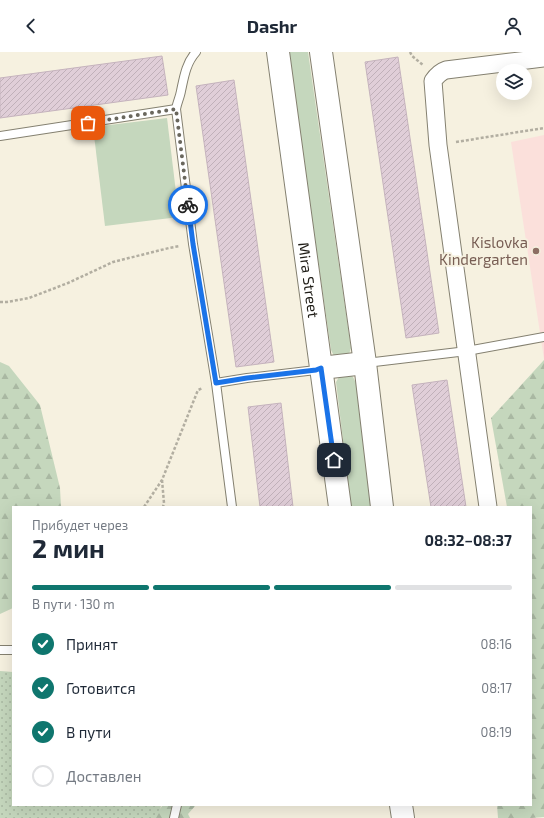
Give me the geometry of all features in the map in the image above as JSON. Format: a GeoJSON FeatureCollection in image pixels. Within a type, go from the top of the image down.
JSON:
{"type":"FeatureCollection","features":[{"type":"Feature","properties":{"kind":"street","name":"Mira Street"},"geometry":{"type":"LineString","coordinates":[[278,52],[340,506]]}},
{"type":"Feature","properties":{"kind":"street"},"geometry":{"type":"LineString","coordinates":[[321,52],[365,363],[382,506]]}},
{"type":"Feature","properties":{"kind":"street"},"geometry":{"type":"LineString","coordinates":[[488,506],[438,145],[433,81],[440,72],[446,70],[544,58]]}},
{"type":"Feature","properties":{"kind":"street"},"geometry":{"type":"LineString","coordinates":[[321,368],[365,363]]}},
{"type":"Feature","properties":{"kind":"street"},"geometry":{"type":"LineString","coordinates":[[401,806],[403,818]]}},
{"type":"Feature","properties":{"kind":"lane"},"geometry":{"type":"LineString","coordinates":[[196,52],[192,56],[185,72],[176,109],[193,244],[216,383],[232,506]]}},
{"type":"Feature","properties":{"kind":"lane"},"geometry":{"type":"LineString","coordinates":[[0,136],[176,109]]}},
{"type":"Feature","properties":{"kind":"lane"},"geometry":{"type":"LineString","coordinates":[[365,363],[467,350],[544,336]]}},
{"type":"Feature","properties":{"kind":"lane"},"geometry":{"type":"LineString","coordinates":[[216,383],[316,370],[321,368]]}},
{"type":"Feature","properties":{"kind":"lane"},"geometry":{"type":"LineString","coordinates":[[0,650],[12,650]]}},
{"type":"Feature","properties":{"kind":"lane"},"geometry":{"type":"LineString","coordinates":[[174,818],[177,806]]}},
{"type":"Feature","properties":{"kind":"path"},"geometry":{"type":"LineString","coordinates":[[438,145],[544,128]]}},
{"type":"Feature","properties":{"kind":"path"},"geometry":{"type":"LineString","coordinates":[[0,302],[29,298],[68,283],[113,262],[169,248],[193,244]]}},
{"type":"Feature","properties":{"kind":"path"},"geometry":{"type":"LineString","coordinates":[[145,506],[162,480],[198,390],[216,383]]}},
{"type":"Feature","properties":{"kind":"path"},"geometry":{"type":"LineString","coordinates":[[162,480],[164,506]]}},
{"type":"Feature","properties":{"kind":"shaded area","name":"Kislovka Kindergarten"},"geometry":{"type":"Polygon","coordinates":[[[544,135],[544,359],[511,142],[544,135]]]}},
{"type":"Feature","properties":{"kind":"green space"},"geometry":{"type":"Polygon","coordinates":[[[288,52],[308,52],[351,348],[349,354],[334,356],[331,350],[288,52]]]}},
{"type":"Feature","properties":{"kind":"green space"},"geometry":{"type":"Polygon","coordinates":[[[167,118],[179,217],[105,226],[93,127],[167,118]]]}},
{"type":"Feature","properties":{"kind":"green space"},"geometry":{"type":"Polygon","coordinates":[[[544,360],[544,817],[498,818],[497,806],[532,806],[532,506],[507,506],[491,418],[544,360]]]}},
{"type":"Feature","properties":{"kind":"green space"},"geometry":{"type":"Polygon","coordinates":[[[0,362],[9,366],[40,405],[60,488],[61,506],[12,506],[12,608],[0,614],[0,362]]]}},
{"type":"Feature","properties":{"kind":"green space"},"geometry":{"type":"Polygon","coordinates":[[[351,375],[356,383],[371,506],[351,506],[336,382],[339,377],[351,375]]]}},
{"type":"Feature","properties":{"kind":"green space"},"geometry":{"type":"Polygon","coordinates":[[[0,671],[12,672],[12,806],[161,806],[159,818],[0,818],[0,671]]]}},
{"type":"Feature","properties":{"kind":"green space"},"geometry":{"type":"Polygon","coordinates":[[[162,806],[195,806],[188,814],[190,818],[153,818],[162,806]]]}},
{"type":"Feature","properties":{"kind":"building"},"geometry":{"type":"Polygon","coordinates":[[[162,56],[168,95],[0,118],[0,78],[162,56]]]}},
{"type":"Feature","properties":{"kind":"building"},"geometry":{"type":"Polygon","coordinates":[[[398,57],[439,333],[406,338],[365,62],[398,57]]]}},
{"type":"Feature","properties":{"kind":"building"},"geometry":{"type":"Polygon","coordinates":[[[234,80],[274,362],[236,367],[196,86],[234,80]]]}},
{"type":"Feature","properties":{"kind":"building"},"geometry":{"type":"Polygon","coordinates":[[[447,380],[466,506],[431,506],[412,385],[447,380]]]}},
{"type":"Feature","properties":{"kind":"building"},"geometry":{"type":"Polygon","coordinates":[[[281,403],[293,506],[260,506],[248,407],[281,403]]]}},
{"type":"Feature","properties":{"kind":"way so far"},"geometry":{"type":"LineString","coordinates":[[88,123],[176,109],[188,205]]}},
{"type":"Feature","properties":{"kind":"place","name":"Kislovka Kindergarten"},"geometry":{"type":"Point","coordinates":[536,251]}},
{"type":"Feature","properties":{"kind":"route"},"geometry":{"type":"LineString","coordinates":[[188,205],[216,383],[316,370],[321,368],[334,460]]}}]}
